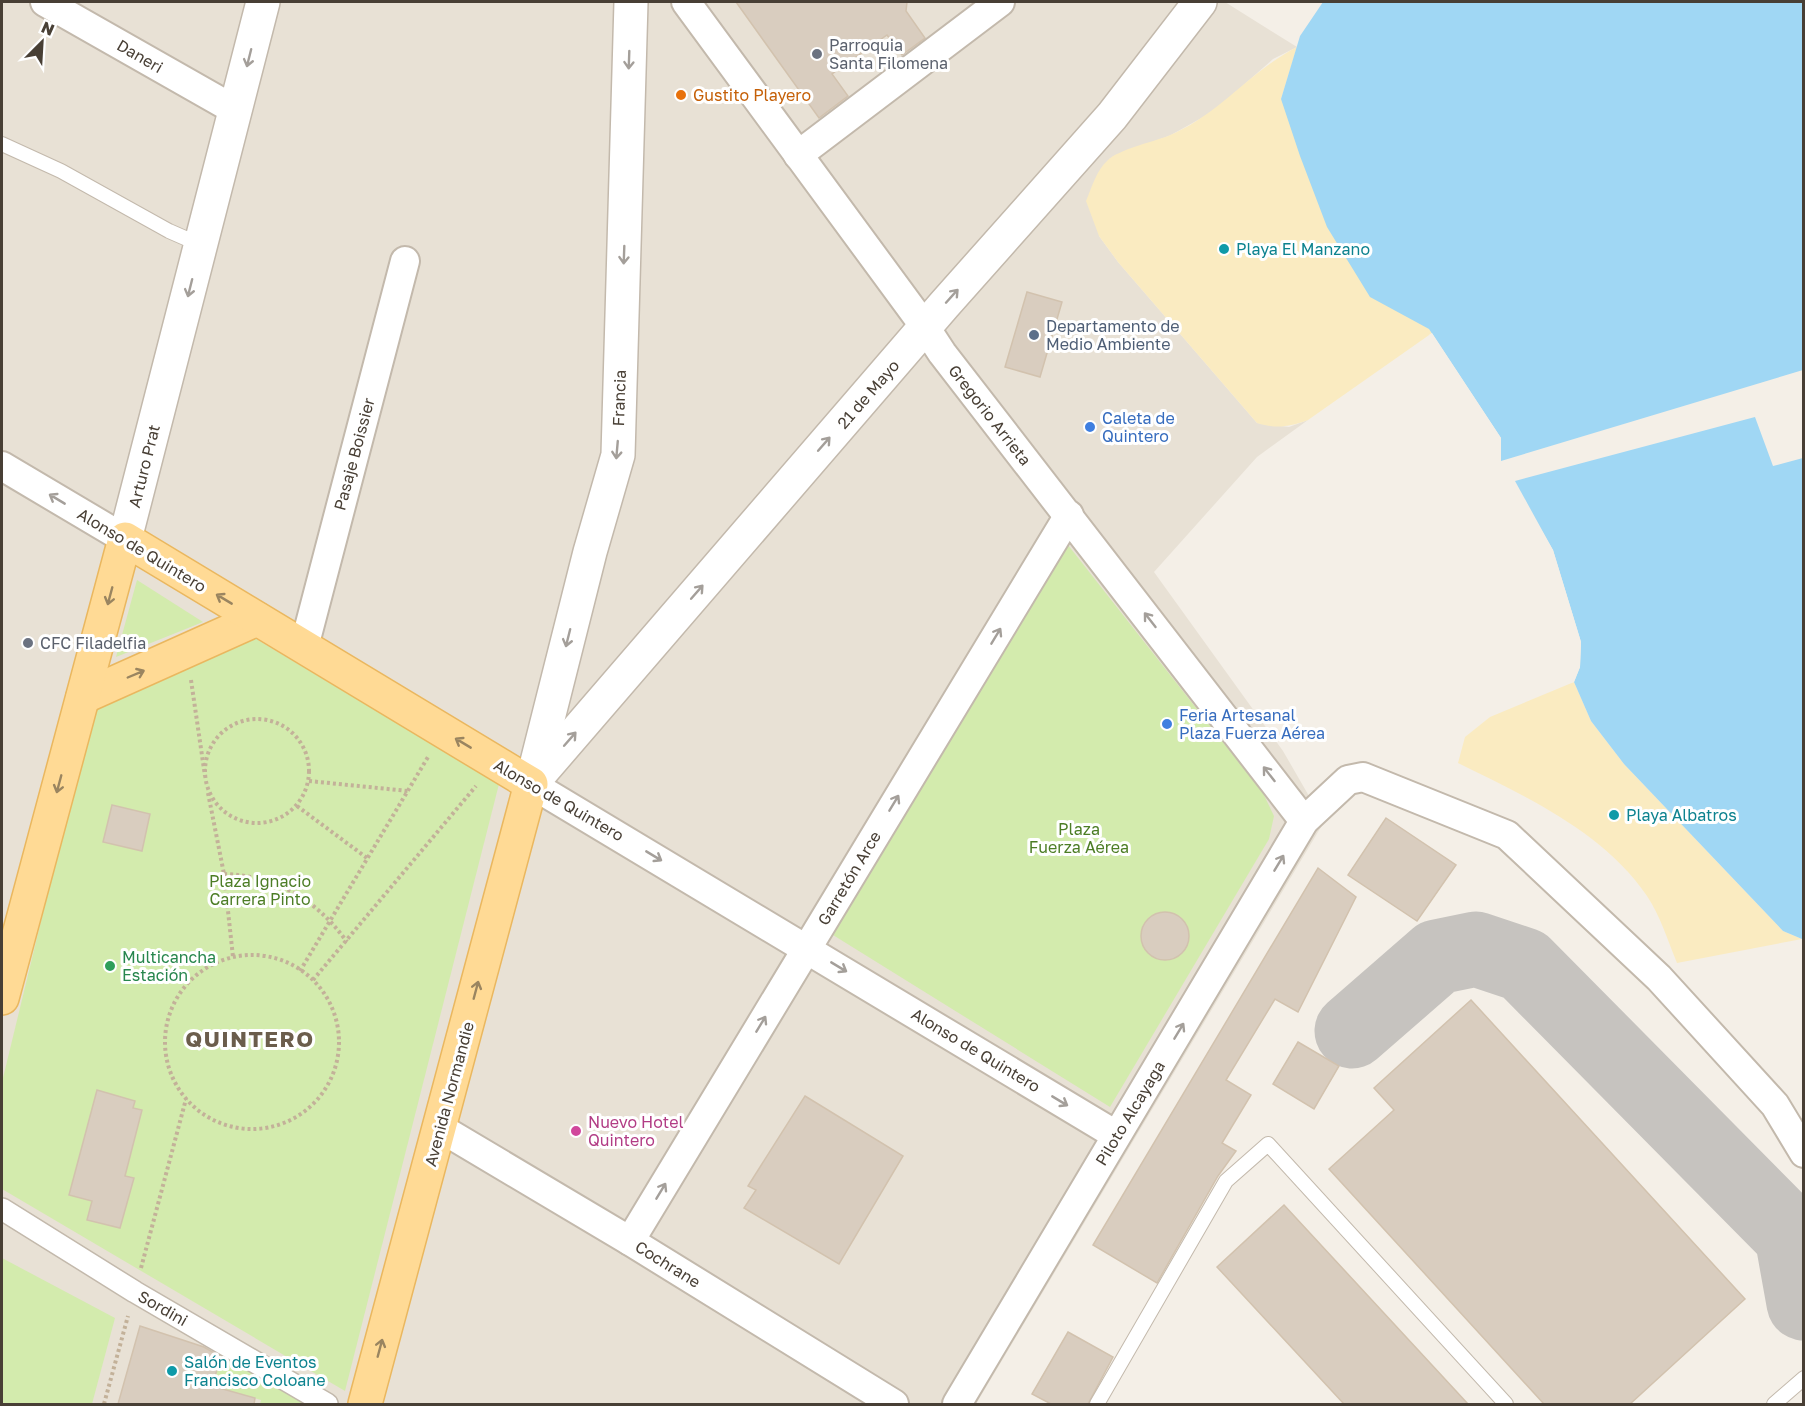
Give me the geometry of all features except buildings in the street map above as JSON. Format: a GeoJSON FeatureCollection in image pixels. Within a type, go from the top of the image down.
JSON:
{"type":"FeatureCollection","features":[{"type":"Feature","properties":{"kind":"main road","name":"Alonso de Quintero"},"geometry":{"type":"LineString","coordinates":[[125,539],[531,784]]}},
{"type":"Feature","properties":{"kind":"main road","name":"Arturo Prat"},"geometry":{"type":"LineString","coordinates":[[2,998],[125,539]]}},
{"type":"Feature","properties":{"kind":"main road"},"geometry":{"type":"LineString","coordinates":[[83,697],[257,619]]}},
{"type":"Feature","properties":{"kind":"main road","name":"Avenida Normandie"},"geometry":{"type":"LineString","coordinates":[[365,1404],[531,784]]}},
{"type":"Feature","properties":{"kind":"street","name":"Daneri"},"geometry":{"type":"LineString","coordinates":[[45,2],[236,110]]}},
{"type":"Feature","properties":{"kind":"street","name":"Arturo Prat"},"geometry":{"type":"LineString","coordinates":[[125,539],[263,2]]}},
{"type":"Feature","properties":{"kind":"street","name":"Francia"},"geometry":{"type":"LineString","coordinates":[[531,784],[590,552],[618,455],[631,2]]}},
{"type":"Feature","properties":{"kind":"street","name":"Gregorio Arrieta"},"geometry":{"type":"LineString","coordinates":[[686,2],[942,353],[1304,821]]}},
{"type":"Feature","properties":{"kind":"street"},"geometry":{"type":"LineString","coordinates":[[798,155],[1000,2]]}},
{"type":"Feature","properties":{"kind":"street","name":"21 de Mayo"},"geometry":{"type":"LineString","coordinates":[[531,784],[925,327],[1112,116],[1200,2]]}},
{"type":"Feature","properties":{"kind":"street","name":"Pasaje Boissier"},"geometry":{"type":"LineString","coordinates":[[304,647],[405,261]]}},
{"type":"Feature","properties":{"kind":"street","name":"Alonso de Quintero"},"geometry":{"type":"LineString","coordinates":[[2,466],[125,539]]}},
{"type":"Feature","properties":{"kind":"street","name":"Garretón Arce"},"geometry":{"type":"LineString","coordinates":[[630,1241],[1069,515]]}},
{"type":"Feature","properties":{"kind":"street","name":"Piloto Alcayaga"},"geometry":{"type":"LineString","coordinates":[[957,1404],[1304,821],[1348,780],[1363,777],[1507,835],[1659,978],[1775,1105],[1803,1153]]}},
{"type":"Feature","properties":{"kind":"street","name":"Alonso de Quintero"},"geometry":{"type":"LineString","coordinates":[[531,784],[807,947],[1116,1135]]}},
{"type":"Feature","properties":{"kind":"street","name":"Cochrane"},"geometry":{"type":"LineString","coordinates":[[440,1128],[630,1241],[894,1404]]}},
{"type":"Feature","properties":{"kind":"street","name":"Sordini"},"geometry":{"type":"LineString","coordinates":[[2,1209],[135,1292],[327,1404]]}},
{"type":"Feature","properties":{"kind":"lane"},"geometry":{"type":"LineString","coordinates":[[2,144],[61,171],[169,231],[201,245]]}},
{"type":"Feature","properties":{"kind":"lane"},"geometry":{"type":"LineString","coordinates":[[1097,1404],[1226,1181],[1268,1144],[1506,1404]]}},
{"type":"Feature","properties":{"kind":"lane"},"geometry":{"type":"LineString","coordinates":[[1774,1404],[1803,1378]]}},
{"type":"Feature","properties":{"kind":"path"},"geometry":{"type":"LineString","coordinates":[[187,652],[207,789],[224,874],[233,957]]}},
{"type":"Feature","properties":{"kind":"path"},"geometry":{"type":"LineString","coordinates":[[242,720],[268,720],[292,731],[308,756],[309,780],[297,806],[274,821],[252,824],[230,816],[216,805],[207,789],[208,751],[222,731],[242,720]]}},
{"type":"Feature","properties":{"kind":"path"},"geometry":{"type":"LineString","coordinates":[[300,971],[443,731]]}},
{"type":"Feature","properties":{"kind":"path"},"geometry":{"type":"LineString","coordinates":[[314,980],[495,762]]}},
{"type":"Feature","properties":{"kind":"path"},"geometry":{"type":"LineString","coordinates":[[309,780],[408,791]]}},
{"type":"Feature","properties":{"kind":"path"},"geometry":{"type":"LineString","coordinates":[[297,806],[367,858]]}},
{"type":"Feature","properties":{"kind":"path"},"geometry":{"type":"LineString","coordinates":[[224,874],[237,874],[289,889],[315,904],[331,920],[347,942]]}},
{"type":"Feature","properties":{"kind":"path"},"geometry":{"type":"LineString","coordinates":[[264,956],[288,963],[314,980],[331,1005],[335,1017],[338,1028],[338,1059],[329,1084],[310,1108],[281,1125],[251,1130],[218,1122],[200,1113],[177,1088],[166,1060],[167,1017],[181,990],[203,969],[233,957],[264,956]]}},
{"type":"Feature","properties":{"kind":"path"},"geometry":{"type":"LineString","coordinates":[[104,1404],[186,1099]]}},
{"type":"Feature","properties":{"kind":"shaded area"},"geometry":{"type":"Polygon","coordinates":[[[2,2],[1225,2],[1297,47],[1273,59],[1214,111],[1171,135],[1109,159],[1099,236],[1118,262],[1257,423],[1289,427],[1308,420],[1257,457],[1154,572],[1283,751],[1324,822],[976,1404],[2,1404],[2,2]]]}},
{"type":"Feature","properties":{"kind":"green space","name":"Plaza Fuerza Aérea"},"geometry":{"type":"Polygon","coordinates":[[[1064,540],[1263,793],[1274,816],[1269,839],[1110,1107],[833,935],[1064,540]]]}},
{"type":"Feature","properties":{"kind":"green space"},"geometry":{"type":"Polygon","coordinates":[[[137,580],[203,622],[116,657],[137,580]]]}},
{"type":"Feature","properties":{"kind":"green space","name":"Plaza Ignacio Carrera Pinto"},"geometry":{"type":"Polygon","coordinates":[[[246,633],[499,784],[345,1391],[2,1189],[2,1082],[93,707],[246,633]]]}},
{"type":"Feature","properties":{"kind":"green space"},"geometry":{"type":"Polygon","coordinates":[[[2,1258],[115,1318],[92,1404],[2,1404],[2,1258]]]}},
{"type":"Feature","properties":{"kind":"green space"},"geometry":{"type":"Polygon","coordinates":[[[221,1356],[310,1404],[260,1404],[261,1400],[212,1386],[221,1356]]]}},
{"type":"Feature","properties":{"kind":"sand","name":"Playa El Manzano"},"geometry":{"type":"Polygon","coordinates":[[[1297,47],[1281,99],[1432,333],[1308,420],[1289,426],[1276,427],[1257,423],[1118,262],[1099,236],[1086,201],[1100,169],[1113,156],[1168,136],[1203,117],[1264,68],[1297,47]]]}},
{"type":"Feature","properties":{"kind":"sand","name":"Playa Albatros"},"geometry":{"type":"Polygon","coordinates":[[[1574,682],[1591,721],[1624,764],[1783,931],[1802,939],[1677,963],[1652,903],[1629,873],[1609,853],[1562,818],[1458,763],[1465,737],[1490,717],[1574,682]]]}},
{"type":"Feature","properties":{"kind":"water"},"geometry":{"type":"Polygon","coordinates":[[[1323,2],[1803,2],[1802,939],[1783,931],[1624,764],[1591,721],[1574,682],[1580,667],[1581,642],[1553,550],[1501,461],[1501,438],[1429,329],[1370,297],[1327,227],[1281,99],[1300,36],[1323,2]]]}},
{"type":"Feature","properties":{"kind":"pier"},"geometry":{"type":"Polygon","coordinates":[[[1432,333],[1501,438],[1501,461],[1803,370],[1803,458],[1773,466],[1755,417],[1515,481],[1553,550],[1581,642],[1580,667],[1574,682],[1571,683],[1577,666],[1578,642],[1551,551],[1498,462],[1498,439],[1429,335],[1432,333]]]}},
{"type":"Feature","properties":{"kind":"taxiway"},"geometry":{"type":"LineString","coordinates":[[1352,1031],[1437,957],[1476,949],[1524,965],[1792,1236],[1804,1303]]}},
{"type":"Feature","properties":{"kind":"place","name":"Parroquia Santa Filomena"},"geometry":{"type":"Point","coordinates":[817,54]}},
{"type":"Feature","properties":{"kind":"place","name":"Gustito Playero"},"geometry":{"type":"Point","coordinates":[681,95]}},
{"type":"Feature","properties":{"kind":"place","name":"Playa El Manzano"},"geometry":{"type":"Point","coordinates":[1224,249]}},
{"type":"Feature","properties":{"kind":"place","name":"Departamento de Medio Ambiente"},"geometry":{"type":"Point","coordinates":[1034,335]}},
{"type":"Feature","properties":{"kind":"place","name":"Caleta de Quintero"},"geometry":{"type":"Point","coordinates":[1090,427]}},
{"type":"Feature","properties":{"kind":"place","name":"CFC Filadelfia"},"geometry":{"type":"Point","coordinates":[28,643]}},
{"type":"Feature","properties":{"kind":"place","name":"Feria Artesanal Plaza Fuerza Aérea"},"geometry":{"type":"Point","coordinates":[1167,724]}},
{"type":"Feature","properties":{"kind":"place","name":"Playa Albatros"},"geometry":{"type":"Point","coordinates":[1614,815]}},
{"type":"Feature","properties":{"kind":"place","name":"Multicancha Estación"},"geometry":{"type":"Point","coordinates":[110,966]}},
{"type":"Feature","properties":{"kind":"place","name":"Nuevo Hotel Quintero"},"geometry":{"type":"Point","coordinates":[576,1131]}},
{"type":"Feature","properties":{"kind":"place","name":"Salón de Eventos Francisco Coloane"},"geometry":{"type":"Point","coordinates":[172,1371]}},
{"type":"Feature","properties":{"kind":"district","name":"QUINTERO"},"geometry":{"type":"Point","coordinates":[250,1039]}}]}
